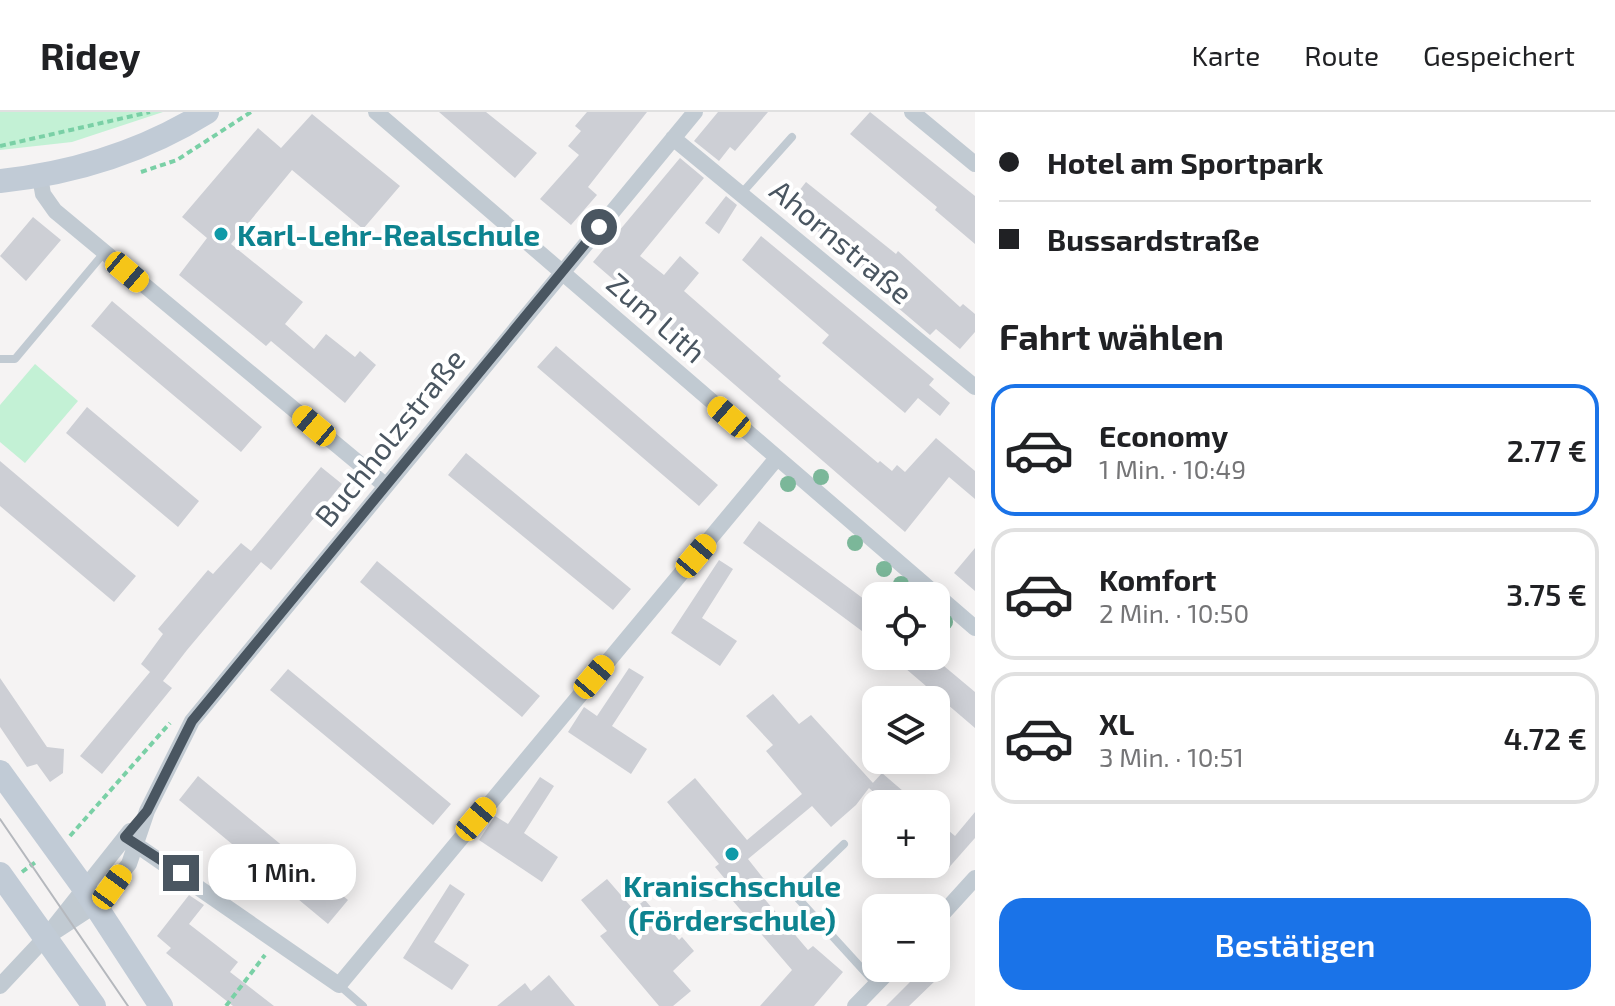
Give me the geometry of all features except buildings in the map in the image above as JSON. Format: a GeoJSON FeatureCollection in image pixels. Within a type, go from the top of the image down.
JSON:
{"type":"FeatureCollection","features":[{"type":"Feature","properties":{"kind":"main road"},"geometry":{"type":"LineString","coordinates":[[0,181],[40,177],[89,166],[164,138],[207,112]]}},
{"type":"Feature","properties":{"kind":"main road"},"geometry":{"type":"LineString","coordinates":[[0,772],[61,844],[89,897],[161,1006]]}},
{"type":"Feature","properties":{"kind":"main road"},"geometry":{"type":"LineString","coordinates":[[3,878],[94,1006]]}},
{"type":"Feature","properties":{"kind":"street","name":"Zum Lith"},"geometry":{"type":"LineString","coordinates":[[376,112],[975,628]]}},
{"type":"Feature","properties":{"kind":"street","name":"Buchholzstraße"},"geometry":{"type":"LineString","coordinates":[[0,986],[45,938],[129,864],[131,840],[192,721],[695,112]]}},
{"type":"Feature","properties":{"kind":"street"},"geometry":{"type":"LineString","coordinates":[[912,112],[975,164]]}},
{"type":"Feature","properties":{"kind":"street","name":"Ahornstraße"},"geometry":{"type":"LineString","coordinates":[[673,138],[975,387]]}},
{"type":"Feature","properties":{"kind":"street"},"geometry":{"type":"LineString","coordinates":[[40,177],[43,194],[55,211],[385,485]]}},
{"type":"Feature","properties":{"kind":"street"},"geometry":{"type":"LineString","coordinates":[[131,840],[339,985],[777,458]]}},
{"type":"Feature","properties":{"kind":"street"},"geometry":{"type":"LineString","coordinates":[[950,906],[975,878]]}},
{"type":"Feature","properties":{"kind":"street"},"geometry":{"type":"LineString","coordinates":[[855,1006],[876,984]]}},
{"type":"Feature","properties":{"kind":"lane"},"geometry":{"type":"LineString","coordinates":[[741,194],[792,137]]}},
{"type":"Feature","properties":{"kind":"lane"},"geometry":{"type":"LineString","coordinates":[[0,359],[15,359],[104,253]]}},
{"type":"Feature","properties":{"kind":"lane"},"geometry":{"type":"LineString","coordinates":[[844,844],[793,893],[876,984]]}},
{"type":"Feature","properties":{"kind":"lane"},"geometry":{"type":"LineString","coordinates":[[339,985],[363,1006]]}},
{"type":"Feature","properties":{"kind":"path"},"geometry":{"type":"LineString","coordinates":[[0,146],[150,112]]}},
{"type":"Feature","properties":{"kind":"path"},"geometry":{"type":"LineString","coordinates":[[3,878],[61,844],[175,716],[192,721]]}},
{"type":"Feature","properties":{"kind":"path"},"geometry":{"type":"LineString","coordinates":[[226,1006],[276,941]]}},
{"type":"Feature","properties":{"kind":"green space"},"geometry":{"type":"Polygon","coordinates":[[[0,112],[163,112],[72,142],[0,150],[0,112]]]}},
{"type":"Feature","properties":{"kind":"green space"},"geometry":{"type":"Polygon","coordinates":[[[35,364],[78,401],[25,463],[0,442],[0,405],[35,364]]]}},
{"type":"Feature","properties":{"kind":"tram line"},"geometry":{"type":"LineString","coordinates":[[0,819],[128,1006]]}},
{"type":"Feature","properties":{"kind":"place","name":"Karl-Lehr-Realschule"},"geometry":{"type":"Point","coordinates":[221,234]}},
{"type":"Feature","properties":{"kind":"place","name":"Kranischschule (Förderschule)"},"geometry":{"type":"Point","coordinates":[732,854]}},
{"type":"Feature","properties":{"kind":"route"},"geometry":{"type":"LineString","coordinates":[[181,873],[125,837],[147,811],[192,721],[599,227]]}}]}
